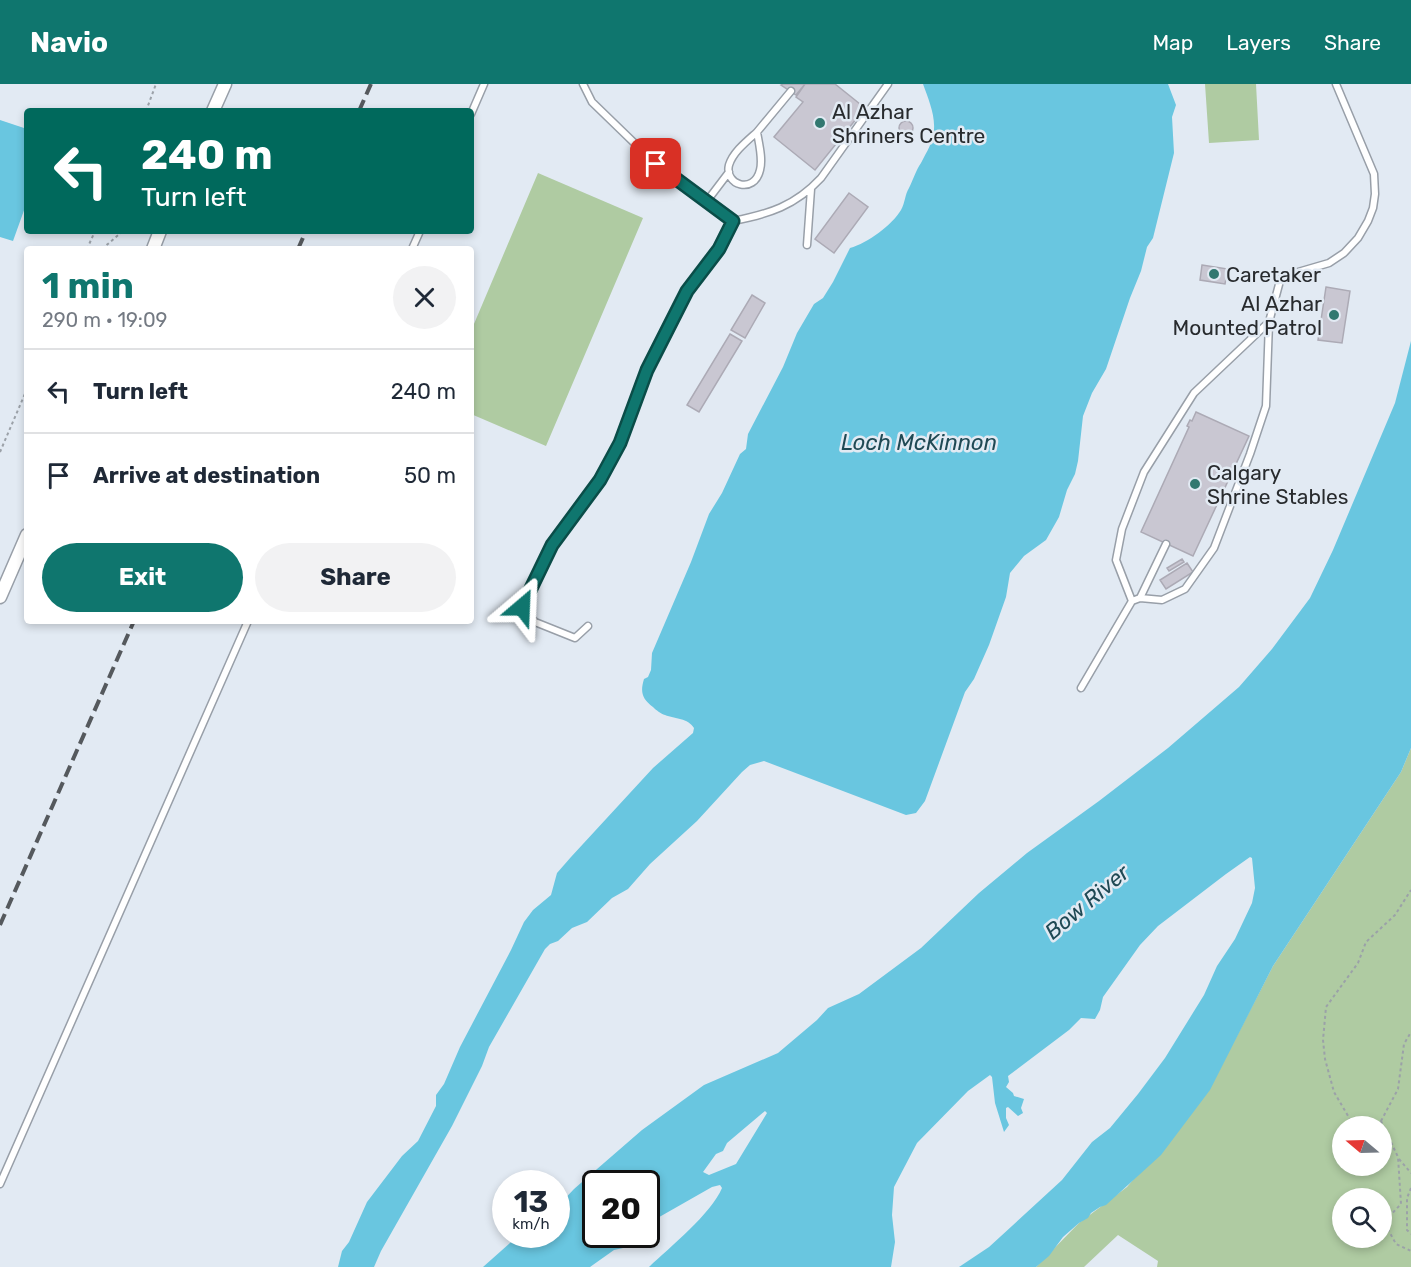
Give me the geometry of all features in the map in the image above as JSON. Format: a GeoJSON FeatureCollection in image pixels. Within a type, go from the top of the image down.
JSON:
{"type":"FeatureCollection","features":[{"type":"Feature","properties":{"kind":"street"},"geometry":{"type":"LineString","coordinates":[[214,108],[225,84]]}},
{"type":"Feature","properties":{"kind":"street"},"geometry":{"type":"LineString","coordinates":[[0,597],[24,543]]}},
{"type":"Feature","properties":{"kind":"lane"},"geometry":{"type":"LineString","coordinates":[[474,108],[484,84]]}},
{"type":"Feature","properties":{"kind":"lane"},"geometry":{"type":"LineString","coordinates":[[583,84],[592,102],[656,164],[733,221],[764,215],[790,204],[811,189],[888,84]]}},
{"type":"Feature","properties":{"kind":"lane"},"geometry":{"type":"LineString","coordinates":[[1081,688],[1132,601],[1140,598],[1162,600],[1185,589],[1214,548],[1266,406],[1269,322],[1281,277],[1329,262],[1344,253],[1358,238],[1368,220],[1375,194],[1374,174],[1336,84]]}},
{"type":"Feature","properties":{"kind":"lane"},"geometry":{"type":"LineString","coordinates":[[757,132],[761,162],[758,177],[749,185],[736,183],[729,172],[729,165],[736,153],[791,91]]}},
{"type":"Feature","properties":{"kind":"lane"},"geometry":{"type":"LineString","coordinates":[[707,201],[729,172]]}},
{"type":"Feature","properties":{"kind":"lane"},"geometry":{"type":"LineString","coordinates":[[807,245],[811,189]]}},
{"type":"Feature","properties":{"kind":"lane"},"geometry":{"type":"LineString","coordinates":[[588,626],[575,638],[535,622],[522,607],[552,545],[600,480],[620,443],[647,370],[687,291],[719,249],[733,221]]}},
{"type":"Feature","properties":{"kind":"lane"},"geometry":{"type":"LineString","coordinates":[[1132,601],[1116,560],[1122,529],[1144,472],[1194,393],[1269,322]]}},
{"type":"Feature","properties":{"kind":"lane"},"geometry":{"type":"LineString","coordinates":[[1140,598],[1166,544]]}},
{"type":"Feature","properties":{"kind":"lane"},"geometry":{"type":"LineString","coordinates":[[0,1184],[247,624]]}},
{"type":"Feature","properties":{"kind":"path"},"geometry":{"type":"LineString","coordinates":[[147,108],[156,84]]}},
{"type":"Feature","properties":{"kind":"path"},"geometry":{"type":"LineString","coordinates":[[106,246],[120,234]]}},
{"type":"Feature","properties":{"kind":"path"},"geometry":{"type":"LineString","coordinates":[[0,452],[24,396]]}},
{"type":"Feature","properties":{"kind":"path"},"geometry":{"type":"LineString","coordinates":[[1348,1116],[1334,1092],[1326,1059],[1323,1040],[1326,1007],[1358,963],[1366,942],[1395,915],[1411,890]]}},
{"type":"Feature","properties":{"kind":"path"},"geometry":{"type":"LineString","coordinates":[[1384,1116],[1398,1089],[1404,1044],[1411,1032]]}},
{"type":"Feature","properties":{"kind":"path"},"geometry":{"type":"LineString","coordinates":[[1392,1144],[1398,1157],[1411,1173]]}},
{"type":"Feature","properties":{"kind":"path"},"geometry":{"type":"LineString","coordinates":[[1398,1157],[1401,1204],[1384,1222],[1396,1245],[1411,1251]]}},
{"type":"Feature","properties":{"kind":"path"},"geometry":{"type":"LineString","coordinates":[[1411,1188],[1407,1198],[1407,1230],[1411,1234]]}},
{"type":"Feature","properties":{"kind":"green space"},"geometry":{"type":"Polygon","coordinates":[[[1205,84],[1256,84],[1259,140],[1209,143],[1205,84]]]}},
{"type":"Feature","properties":{"kind":"green space"},"geometry":{"type":"Polygon","coordinates":[[[538,173],[643,218],[546,446],[474,415],[474,324],[538,173]]]}},
{"type":"Feature","properties":{"kind":"green space"},"geometry":{"type":"Polygon","coordinates":[[[1411,748],[1411,1267],[1157,1267],[1158,1261],[1118,1235],[1084,1267],[1036,1267],[1079,1223],[1127,1187],[1209,1090],[1273,966],[1401,772],[1411,748]]]}},
{"type":"Feature","properties":{"kind":"water","name":"Loch McKinnon"},"geometry":{"type":"Polygon","coordinates":[[[923,84],[1168,84],[1176,105],[1172,117],[1174,153],[1153,238],[1147,247],[1141,271],[1106,369],[1092,393],[1083,416],[1075,474],[1067,490],[1059,517],[1046,540],[1024,556],[1010,573],[1006,597],[989,645],[974,679],[965,692],[925,801],[916,813],[906,815],[764,761],[750,765],[697,821],[650,864],[628,889],[612,898],[587,922],[572,928],[545,949],[489,1047],[452,1126],[374,1267],[338,1267],[342,1251],[349,1242],[367,1202],[402,1156],[418,1141],[436,1106],[436,1095],[444,1084],[460,1047],[524,922],[533,910],[551,895],[557,873],[571,857],[653,768],[693,733],[694,728],[688,722],[662,714],[644,698],[643,684],[651,670],[652,653],[709,514],[722,493],[740,454],[746,449],[748,434],[783,367],[797,333],[814,304],[823,298],[833,282],[850,248],[879,233],[892,222],[902,207],[933,134],[932,112],[923,84]]]}},
{"type":"Feature","properties":{"kind":"water"},"geometry":{"type":"Polygon","coordinates":[[[0,120],[24,128],[24,210],[13,241],[0,237],[0,120]]]}},
{"type":"Feature","properties":{"kind":"water","name":"Bow River"},"geometry":{"type":"Polygon","coordinates":[[[1411,341],[1411,748],[1401,772],[1273,966],[1210,1090],[1161,1155],[1106,1205],[1091,1213],[1088,1218],[1063,1237],[1049,1256],[1036,1267],[959,1267],[989,1247],[1062,1180],[1092,1142],[1110,1128],[1165,1058],[1204,995],[1217,966],[1235,939],[1252,903],[1255,888],[1252,858],[1250,857],[1158,926],[1140,945],[1103,997],[1095,1019],[1081,1018],[1069,1030],[1008,1076],[1009,1082],[1006,1087],[1014,1096],[1024,1099],[1021,1108],[1023,1113],[1018,1116],[1008,1107],[1006,1108],[1009,1125],[1004,1132],[995,1103],[990,1075],[968,1091],[917,1143],[894,1187],[892,1215],[895,1242],[891,1267],[649,1267],[700,1219],[722,1188],[720,1185],[712,1187],[660,1217],[660,1170],[596,1170],[642,1130],[704,1085],[778,1053],[828,1008],[859,994],[921,948],[979,893],[1027,853],[1168,748],[1239,687],[1272,649],[1310,598],[1333,550],[1395,403],[1411,341]],[[765,1111],[727,1143],[723,1151],[716,1154],[703,1172],[709,1175],[736,1164],[767,1113],[765,1111]]]}},
{"type":"Feature","properties":{"kind":"water"},"geometry":{"type":"Polygon","coordinates":[[[582,1182],[582,1248],[623,1248],[614,1250],[590,1267],[483,1267],[504,1248],[570,1248],[570,1193],[582,1182]]]}},
{"type":"Feature","properties":{"kind":"building"},"geometry":{"type":"Polygon","coordinates":[[[805,84],[796,95],[781,85],[805,84]]]}},
{"type":"Feature","properties":{"kind":"building","name":"Al Azhar Shriners Centre"},"geometry":{"type":"Polygon","coordinates":[[[805,84],[835,84],[865,108],[815,170],[774,137],[803,102],[796,97],[805,84]]]}},
{"type":"Feature","properties":{"kind":"building"},"geometry":{"type":"Polygon","coordinates":[[[906,121],[911,123],[913,128],[911,133],[906,135],[901,133],[899,128],[901,123],[906,121]]]}},
{"type":"Feature","properties":{"kind":"building"},"geometry":{"type":"Polygon","coordinates":[[[849,193],[868,207],[834,253],[815,239],[849,193]]]}},
{"type":"Feature","properties":{"kind":"building","name":"Caretaker"},"geometry":{"type":"Polygon","coordinates":[[[1202,265],[1228,269],[1225,284],[1200,280],[1202,265]]]}},
{"type":"Feature","properties":{"kind":"building","name":"Al Azhar Mounted Patrol"},"geometry":{"type":"Polygon","coordinates":[[[1326,287],[1350,291],[1342,343],[1318,340],[1326,287]]]}},
{"type":"Feature","properties":{"kind":"building"},"geometry":{"type":"Polygon","coordinates":[[[752,295],[765,303],[745,338],[731,330],[752,295]]]}},
{"type":"Feature","properties":{"kind":"building"},"geometry":{"type":"Polygon","coordinates":[[[730,334],[742,341],[699,412],[687,405],[730,334]]]}},
{"type":"Feature","properties":{"kind":"building","name":"Calgary Shrine Stables"},"geometry":{"type":"Polygon","coordinates":[[[1196,412],[1249,436],[1193,556],[1141,532],[1189,427],[1187,426],[1196,412]]]}},
{"type":"Feature","properties":{"kind":"building"},"geometry":{"type":"Polygon","coordinates":[[[1182,559],[1184,562],[1169,571],[1167,568],[1182,559]]]}},
{"type":"Feature","properties":{"kind":"building"},"geometry":{"type":"Polygon","coordinates":[[[1187,563],[1193,572],[1166,589],[1160,580],[1187,563]]]}},
{"type":"Feature","properties":{"kind":"railway"},"geometry":{"type":"LineString","coordinates":[[360,108],[371,84]]}},
{"type":"Feature","properties":{"kind":"railway"},"geometry":{"type":"LineString","coordinates":[[299,246],[305,234]]}},
{"type":"Feature","properties":{"kind":"railway"},"geometry":{"type":"LineString","coordinates":[[0,925],[133,624]]}},
{"type":"Feature","properties":{"kind":"place","name":"Al Azhar Shriners Centre"},"geometry":{"type":"Point","coordinates":[820,123]}},
{"type":"Feature","properties":{"kind":"place","name":"Caretaker"},"geometry":{"type":"Point","coordinates":[1214,274]}},
{"type":"Feature","properties":{"kind":"place","name":"Al Azhar Mounted Patrol"},"geometry":{"type":"Point","coordinates":[1334,315]}},
{"type":"Feature","properties":{"kind":"place","name":"Calgary Shrine Stables"},"geometry":{"type":"Point","coordinates":[1195,484]}},
{"type":"Feature","properties":{"kind":"route"},"geometry":{"type":"LineString","coordinates":[[522,607],[552,545],[600,480],[620,443],[647,370],[687,291],[719,249],[733,221],[656,164]]}}]}
